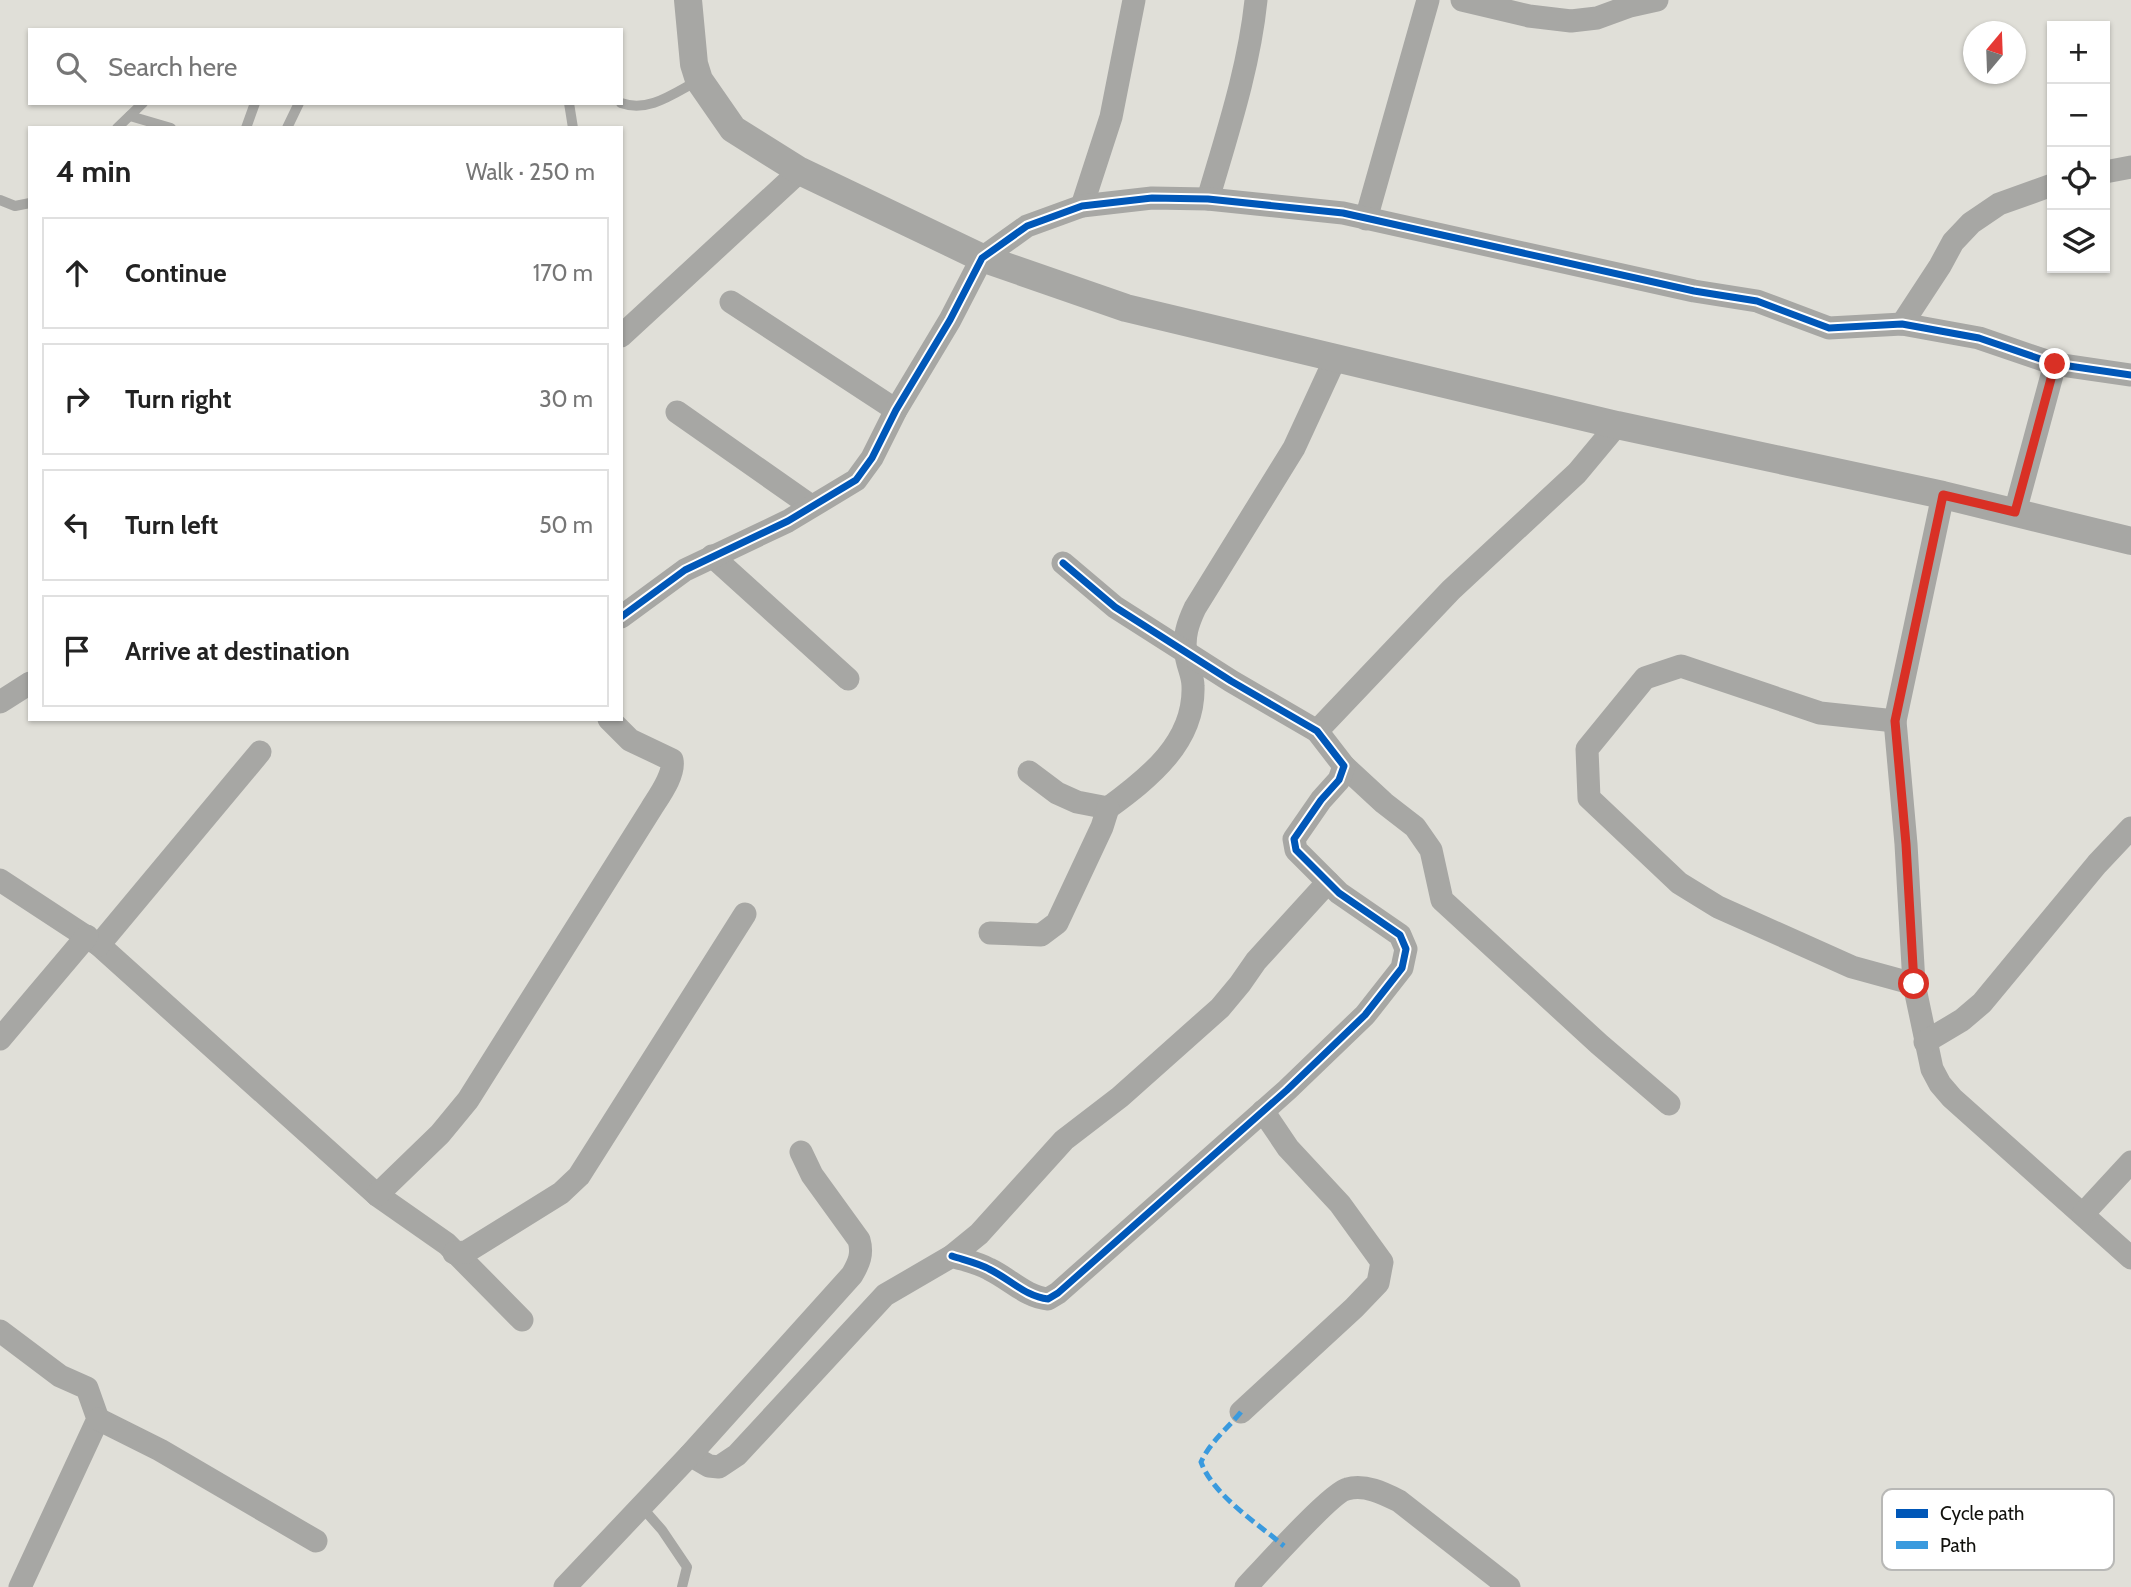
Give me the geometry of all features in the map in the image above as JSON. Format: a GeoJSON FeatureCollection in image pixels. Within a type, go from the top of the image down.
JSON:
{"type":"FeatureCollection","features":[{"type":"Feature","properties":{"kind":"street"},"geometry":{"type":"LineString","coordinates":[[688,0],[694,64],[699,80],[733,129],[800,171],[982,258],[1126,308],[1617,425],[1943,495],[2131,541]]}},
{"type":"Feature","properties":{"kind":"street"},"geometry":{"type":"LineString","coordinates":[[1082,206],[1111,117],[1134,0]]}},
{"type":"Feature","properties":{"kind":"street"},"geometry":{"type":"LineString","coordinates":[[1208,199],[1238,95],[1254,23],[1256,0]]}},
{"type":"Feature","properties":{"kind":"street"},"geometry":{"type":"LineString","coordinates":[[1366,219],[1427,0]]}},
{"type":"Feature","properties":{"kind":"street"},"geometry":{"type":"LineString","coordinates":[[1462,0],[1529,16],[1571,21],[1597,18],[1630,6],[1657,1]]}},
{"type":"Feature","properties":{"kind":"street"},"geometry":{"type":"LineString","coordinates":[[2110,171],[2131,167]]}},
{"type":"Feature","properties":{"kind":"street"},"geometry":{"type":"LineString","coordinates":[[623,334],[800,171]]}},
{"type":"Feature","properties":{"kind":"street"},"geometry":{"type":"LineString","coordinates":[[1902,324],[1953,242],[1971,223],[1999,204],[2047,187]]}},
{"type":"Feature","properties":{"kind":"street"},"geometry":{"type":"LineString","coordinates":[[623,616],[685,570],[788,521],[856,480],[872,458],[982,258],[1027,226],[1082,206],[1153,198],[1208,199],[1343,213],[1694,291],[1757,301],[1829,328],[1902,324],[1979,338],[2055,364],[2131,375]]}},
{"type":"Feature","properties":{"kind":"street"},"geometry":{"type":"LineString","coordinates":[[730,302],[896,411]]}},
{"type":"Feature","properties":{"kind":"street"},"geometry":{"type":"LineString","coordinates":[[990,933],[1041,935],[1057,923],[1102,827],[1108,808],[1148,778],[1182,737],[1190,719],[1193,684],[1186,653],[1186,628],[1195,608],[1294,448],[1336,357]]}},
{"type":"Feature","properties":{"kind":"street"},"geometry":{"type":"LineString","coordinates":[[2015,512],[2055,364]]}},
{"type":"Feature","properties":{"kind":"street"},"geometry":{"type":"LineString","coordinates":[[677,412],[811,506]]}},
{"type":"Feature","properties":{"kind":"street"},"geometry":{"type":"LineString","coordinates":[[1317,731],[1451,590],[1577,473],[1617,425]]}},
{"type":"Feature","properties":{"kind":"street"},"geometry":{"type":"LineString","coordinates":[[1943,495],[1895,721],[1906,844],[1914,984],[1926,1042],[1933,1069],[1940,1084],[1952,1098],[2131,1258]]}},
{"type":"Feature","properties":{"kind":"street"},"geometry":{"type":"LineString","coordinates":[[712,556],[848,679]]}},
{"type":"Feature","properties":{"kind":"street"},"geometry":{"type":"LineString","coordinates":[[1062,564],[1115,607],[1317,731],[1344,766],[1415,827],[1431,850],[1442,900],[1599,1044],[1669,1104]]}},
{"type":"Feature","properties":{"kind":"street"},"geometry":{"type":"LineString","coordinates":[[1895,721],[1820,713],[1681,666],[1645,678],[1587,749],[1589,798],[1679,883],[1718,907],[1852,967],[1914,984]]}},
{"type":"Feature","properties":{"kind":"street"},"geometry":{"type":"LineString","coordinates":[[0,702],[28,684]]}},
{"type":"Feature","properties":{"kind":"street"},"geometry":{"type":"LineString","coordinates":[[377,1195],[440,1134],[468,1100],[651,809],[669,776],[673,767],[672,760],[630,740],[611,721]]}},
{"type":"Feature","properties":{"kind":"street"},"geometry":{"type":"LineString","coordinates":[[0,1039],[93,940],[260,752]]}},
{"type":"Feature","properties":{"kind":"street"},"geometry":{"type":"LineString","coordinates":[[952,1256],[986,1267],[1013,1282],[1029,1295],[1048,1299],[1058,1293],[1263,1111],[1365,1015],[1391,985],[1406,958],[1406,949],[1400,935],[1339,893],[1296,850],[1294,839],[1321,800],[1339,780],[1344,766]]}},
{"type":"Feature","properties":{"kind":"street"},"geometry":{"type":"LineString","coordinates":[[1029,772],[1057,793],[1077,802],[1108,808]]}},
{"type":"Feature","properties":{"kind":"street"},"geometry":{"type":"LineString","coordinates":[[1926,1042],[1962,1020],[1982,1003],[2097,864],[2131,828]]}},
{"type":"Feature","properties":{"kind":"street"},"geometry":{"type":"LineString","coordinates":[[0,880],[93,940],[377,1195],[443,1241],[522,1320]]}},
{"type":"Feature","properties":{"kind":"street"},"geometry":{"type":"LineString","coordinates":[[690,1455],[709,1466],[719,1467],[737,1455],[885,1294],[952,1256],[979,1234],[1064,1140],[1121,1097],[1220,1008],[1256,961],[1328,882]]}},
{"type":"Feature","properties":{"kind":"street"},"geometry":{"type":"LineString","coordinates":[[454,1253],[466,1252],[561,1192],[579,1176],[745,914]]}},
{"type":"Feature","properties":{"kind":"street"},"geometry":{"type":"LineString","coordinates":[[1241,1412],[1378,1283],[1382,1262],[1340,1204],[1283,1142],[1263,1111]]}},
{"type":"Feature","properties":{"kind":"street"},"geometry":{"type":"LineString","coordinates":[[565,1587],[690,1455],[852,1275],[860,1262],[862,1249],[859,1240],[812,1175],[801,1152]]}},
{"type":"Feature","properties":{"kind":"street"},"geometry":{"type":"LineString","coordinates":[[2083,1214],[2131,1162]]}},
{"type":"Feature","properties":{"kind":"street"},"geometry":{"type":"LineString","coordinates":[[0,1331],[60,1376],[87,1388],[98,1419],[160,1450],[316,1541]]}},
{"type":"Feature","properties":{"kind":"street"},"geometry":{"type":"LineString","coordinates":[[20,1587],[98,1419]]}},
{"type":"Feature","properties":{"kind":"street"},"geometry":{"type":"LineString","coordinates":[[1246,1587],[1284,1546],[1344,1489],[1360,1487],[1399,1501],[1509,1587]]}},
{"type":"Feature","properties":{"kind":"lane"},"geometry":{"type":"LineString","coordinates":[[623,103],[641,107],[652,104],[699,80]]}},
{"type":"Feature","properties":{"kind":"lane"},"geometry":{"type":"LineString","coordinates":[[119,126],[141,105]]}},
{"type":"Feature","properties":{"kind":"lane"},"geometry":{"type":"LineString","coordinates":[[247,126],[253,105]]}},
{"type":"Feature","properties":{"kind":"lane"},"geometry":{"type":"LineString","coordinates":[[287,126],[298,105]]}},
{"type":"Feature","properties":{"kind":"lane"},"geometry":{"type":"LineString","coordinates":[[569,105],[573,126]]}},
{"type":"Feature","properties":{"kind":"lane"},"geometry":{"type":"LineString","coordinates":[[130,116],[164,126]]}},
{"type":"Feature","properties":{"kind":"lane"},"geometry":{"type":"LineString","coordinates":[[0,200],[15,206],[28,203]]}},
{"type":"Feature","properties":{"kind":"lane"},"geometry":{"type":"LineString","coordinates":[[640,1505],[662,1530],[687,1567],[682,1587]]}},
{"type":"Feature","properties":{"kind":"marked path"},"geometry":{"type":"LineString","coordinates":[[1241,1412],[1214,1442],[1201,1462],[1225,1497],[1284,1546]]}},
{"type":"Feature","properties":{"kind":"cycle path"},"geometry":{"type":"LineString","coordinates":[[623,616],[685,570],[788,521],[856,480],[872,458],[896,410],[950,320],[982,258],[1027,226],[1082,206],[1152,198],[1208,199],[1343,213],[1694,291],[1757,301],[1829,328],[1902,324],[1979,338],[2055,364],[2131,375]]}},
{"type":"Feature","properties":{"kind":"cycle path"},"geometry":{"type":"LineString","coordinates":[[952,1256],[985,1267],[1040,1298],[1048,1299],[1058,1293],[1287,1090],[1365,1015],[1402,968],[1406,949],[1400,935],[1339,893],[1296,850],[1294,839],[1321,800],[1339,780],[1344,766],[1317,731],[1231,681],[1115,607],[1063,563]]}},
{"type":"Feature","properties":{"kind":"route"},"geometry":{"type":"LineString","coordinates":[[1914,984],[1906,844],[1895,721],[1943,495],[2015,512],[2055,364]]}}]}
